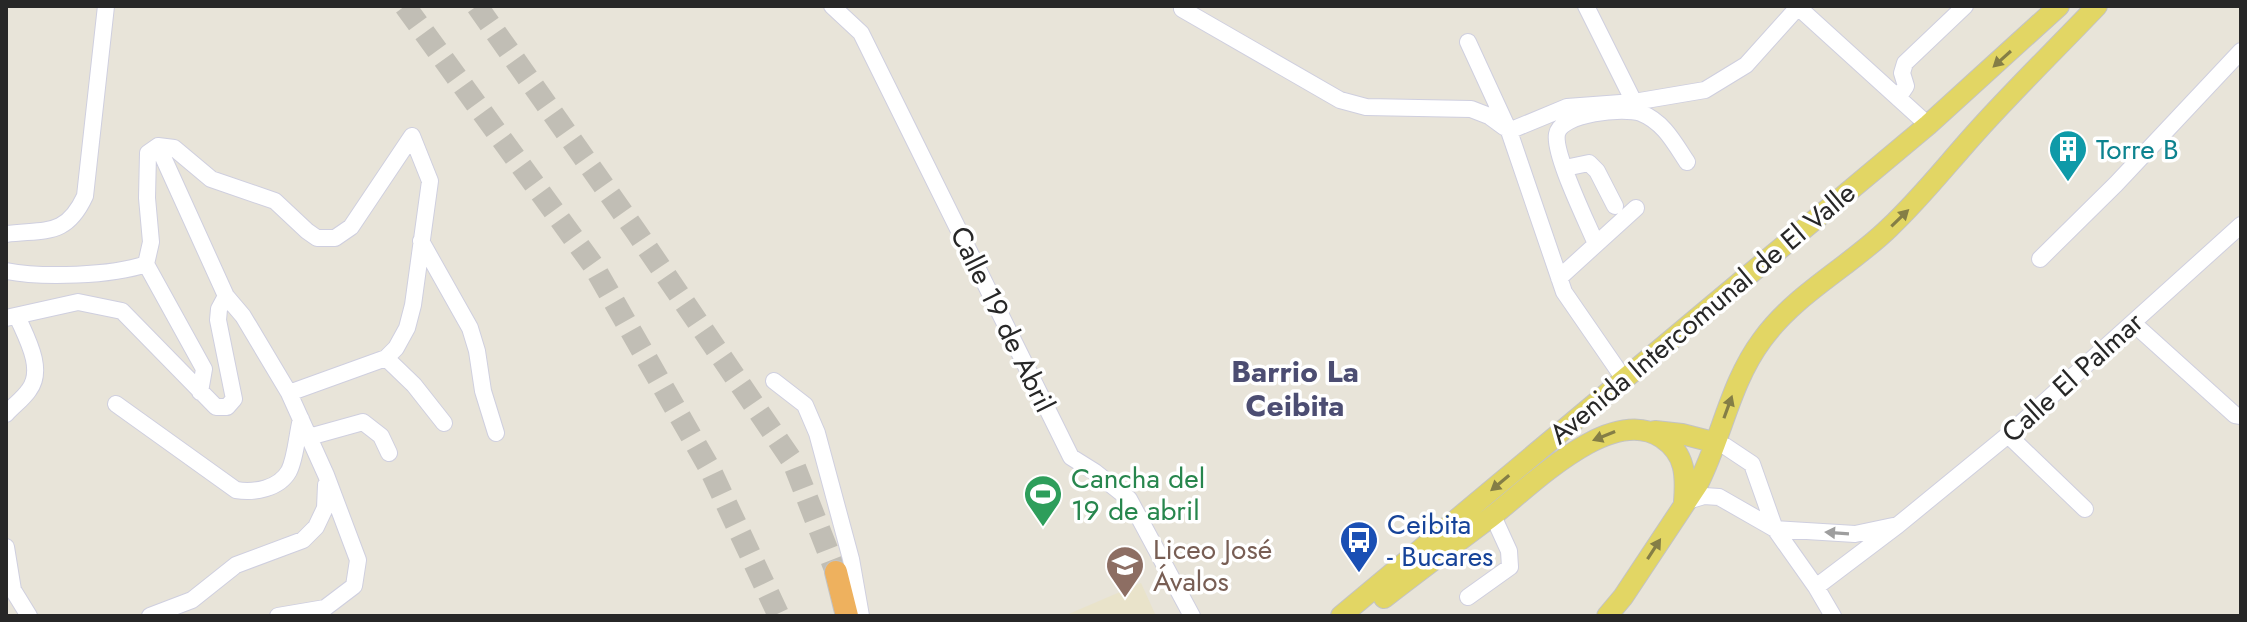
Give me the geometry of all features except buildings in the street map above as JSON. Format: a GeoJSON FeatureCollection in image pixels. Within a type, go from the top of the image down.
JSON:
{"type":"FeatureCollection","features":[{"type":"Feature","properties":{"kind":"highway"},"geometry":{"type":"LineString","coordinates":[[836,572],[847,616]]}},
{"type":"Feature","properties":{"kind":"main road","name":"Avenida Intercomunal de El Valle"},"geometry":{"type":"LineString","coordinates":[[1344,614],[1928,125],[2059,6]]}},
{"type":"Feature","properties":{"kind":"main road","name":"Avenida Intercomunal de El Valle"},"geometry":{"type":"LineString","coordinates":[[1607,616],[1623,597],[1707,467],[1713,442],[1741,372],[1771,328],[1808,293],[1886,232],[2097,6]]}},
{"type":"Feature","properties":{"kind":"main road"},"geometry":{"type":"LineString","coordinates":[[1344,614],[1379,602],[1587,444],[1624,430],[1682,434],[1713,442]]}},
{"type":"Feature","properties":{"kind":"main road"},"geometry":{"type":"LineString","coordinates":[[1648,430],[1671,445],[1680,458],[1686,476],[1684,502]]}},
{"type":"Feature","properties":{"kind":"street"},"geometry":{"type":"LineString","coordinates":[[6,234],[64,226],[76,215],[85,196],[106,6]]}},
{"type":"Feature","properties":{"kind":"street","name":"Calle 19 de Abril"},"geometry":{"type":"LineString","coordinates":[[832,6],[861,33],[1071,457],[1129,499],[1192,616]]}},
{"type":"Feature","properties":{"kind":"street"},"geometry":{"type":"LineString","coordinates":[[1586,6],[1634,102]]}},
{"type":"Feature","properties":{"kind":"street"},"geometry":{"type":"LineString","coordinates":[[1509,131],[1567,107],[1634,102],[1705,90],[1746,65],[1798,6],[1928,125]]}},
{"type":"Feature","properties":{"kind":"street"},"geometry":{"type":"LineString","coordinates":[[1898,98],[1906,86],[1902,73],[1905,63],[1965,6]]}},
{"type":"Feature","properties":{"kind":"street"},"geometry":{"type":"LineString","coordinates":[[1182,9],[1340,100],[1366,107],[1471,109],[1489,116],[1509,131]]}},
{"type":"Feature","properties":{"kind":"street"},"geometry":{"type":"LineString","coordinates":[[1468,42],[1509,131],[1564,292],[1624,379]]}},
{"type":"Feature","properties":{"kind":"street"},"geometry":{"type":"LineString","coordinates":[[2040,259],[2116,184],[2241,51]]}},
{"type":"Feature","properties":{"kind":"street"},"geometry":{"type":"LineString","coordinates":[[1596,244],[1557,141],[1561,125],[1588,114],[1640,112],[1667,132],[1687,162]]}},
{"type":"Feature","properties":{"kind":"street"},"geometry":{"type":"LineString","coordinates":[[200,392],[204,369],[146,264],[151,242],[147,198],[148,153],[158,146],[174,148],[211,179],[275,201],[317,238],[335,238],[351,227],[412,136],[430,181],[407,328],[396,348],[386,358],[289,393]]}},
{"type":"Feature","properties":{"kind":"street"},"geometry":{"type":"LineString","coordinates":[[158,146],[226,296],[243,316],[289,393],[326,475],[358,560],[354,586],[325,608],[278,616]]}},
{"type":"Feature","properties":{"kind":"street"},"geometry":{"type":"LineString","coordinates":[[1565,168],[1589,163],[1597,171],[1615,206]]}},
{"type":"Feature","properties":{"kind":"street"},"geometry":{"type":"LineString","coordinates":[[1559,278],[1636,208]]}},
{"type":"Feature","properties":{"kind":"street","name":"Calle El Palmar"},"geometry":{"type":"LineString","coordinates":[[1816,587],[2008,435],[2241,225]]}},
{"type":"Feature","properties":{"kind":"street"},"geometry":{"type":"LineString","coordinates":[[421,241],[470,328],[480,364],[483,391],[496,433]]}},
{"type":"Feature","properties":{"kind":"street"},"geometry":{"type":"LineString","coordinates":[[6,271],[56,274],[130,269],[146,264]]}},
{"type":"Feature","properties":{"kind":"street"},"geometry":{"type":"LineString","coordinates":[[6,414],[31,389],[35,375],[33,354],[12,317],[78,302],[122,311],[216,407],[227,407],[234,399],[218,320],[219,309],[226,296]]}},
{"type":"Feature","properties":{"kind":"street"},"geometry":{"type":"LineString","coordinates":[[2133,323],[2229,410],[2241,416]]}},
{"type":"Feature","properties":{"kind":"street"},"geometry":{"type":"LineString","coordinates":[[386,358],[414,385],[444,423]]}},
{"type":"Feature","properties":{"kind":"street"},"geometry":{"type":"LineString","coordinates":[[774,381],[805,405],[817,433],[851,559],[861,616]]}},
{"type":"Feature","properties":{"kind":"street"},"geometry":{"type":"LineString","coordinates":[[116,404],[236,490],[253,493],[275,484],[289,472],[301,419]]}},
{"type":"Feature","properties":{"kind":"street"},"geometry":{"type":"LineString","coordinates":[[309,437],[363,422],[381,436],[389,453]]}},
{"type":"Feature","properties":{"kind":"street"},"geometry":{"type":"LineString","coordinates":[[2008,435],[2085,509]]}},
{"type":"Feature","properties":{"kind":"street"},"geometry":{"type":"LineString","coordinates":[[1713,442],[1725,446],[1752,464],[1775,529],[1833,616]]}},
{"type":"Feature","properties":{"kind":"street"},"geometry":{"type":"LineString","coordinates":[[150,616],[192,600],[236,565],[303,540],[316,527],[325,508],[326,475]]}},
{"type":"Feature","properties":{"kind":"street"},"geometry":{"type":"LineString","coordinates":[[1684,502],[1704,496],[1719,497],[1775,529]]}},
{"type":"Feature","properties":{"kind":"street"},"geometry":{"type":"LineString","coordinates":[[1468,597],[1510,567],[1509,551],[1493,516]]}},
{"type":"Feature","properties":{"kind":"street","name":"Calle El Palmar"},"geometry":{"type":"LineString","coordinates":[[1775,529],[1855,534],[1898,525]]}},
{"type":"Feature","properties":{"kind":"street"},"geometry":{"type":"LineString","coordinates":[[6,547],[9,586],[29,616]]}},
{"type":"Feature","properties":{"kind":"shaded area","name":"Liceo José Ávalos"},"geometry":{"type":"Polygon","coordinates":[[[1141,583],[1156,616],[1064,616],[1141,583]]]}},
{"type":"Feature","properties":{"kind":"tunnel"},"geometry":{"type":"LineString","coordinates":[[405,6],[593,265],[710,469],[779,616]]}},
{"type":"Feature","properties":{"kind":"tunnel"},"geometry":{"type":"LineString","coordinates":[[477,6],[793,462],[836,572]]}},
{"type":"Feature","properties":{"kind":"place","name":"Torre B"},"geometry":{"type":"Point","coordinates":[2068,183]}},
{"type":"Feature","properties":{"kind":"place","name":"Cancha del 19 de abril"},"geometry":{"type":"Point","coordinates":[1043,528]}},
{"type":"Feature","properties":{"kind":"place","name":"Ceibita - Bucares"},"geometry":{"type":"Point","coordinates":[1359,574]}},
{"type":"Feature","properties":{"kind":"place","name":"Liceo José Ávalos"},"geometry":{"type":"Point","coordinates":[1125,599]}},
{"type":"Feature","properties":{"kind":"district","name":"Barrio La Ceibita"},"geometry":{"type":"Point","coordinates":[1295,389]}}]}
